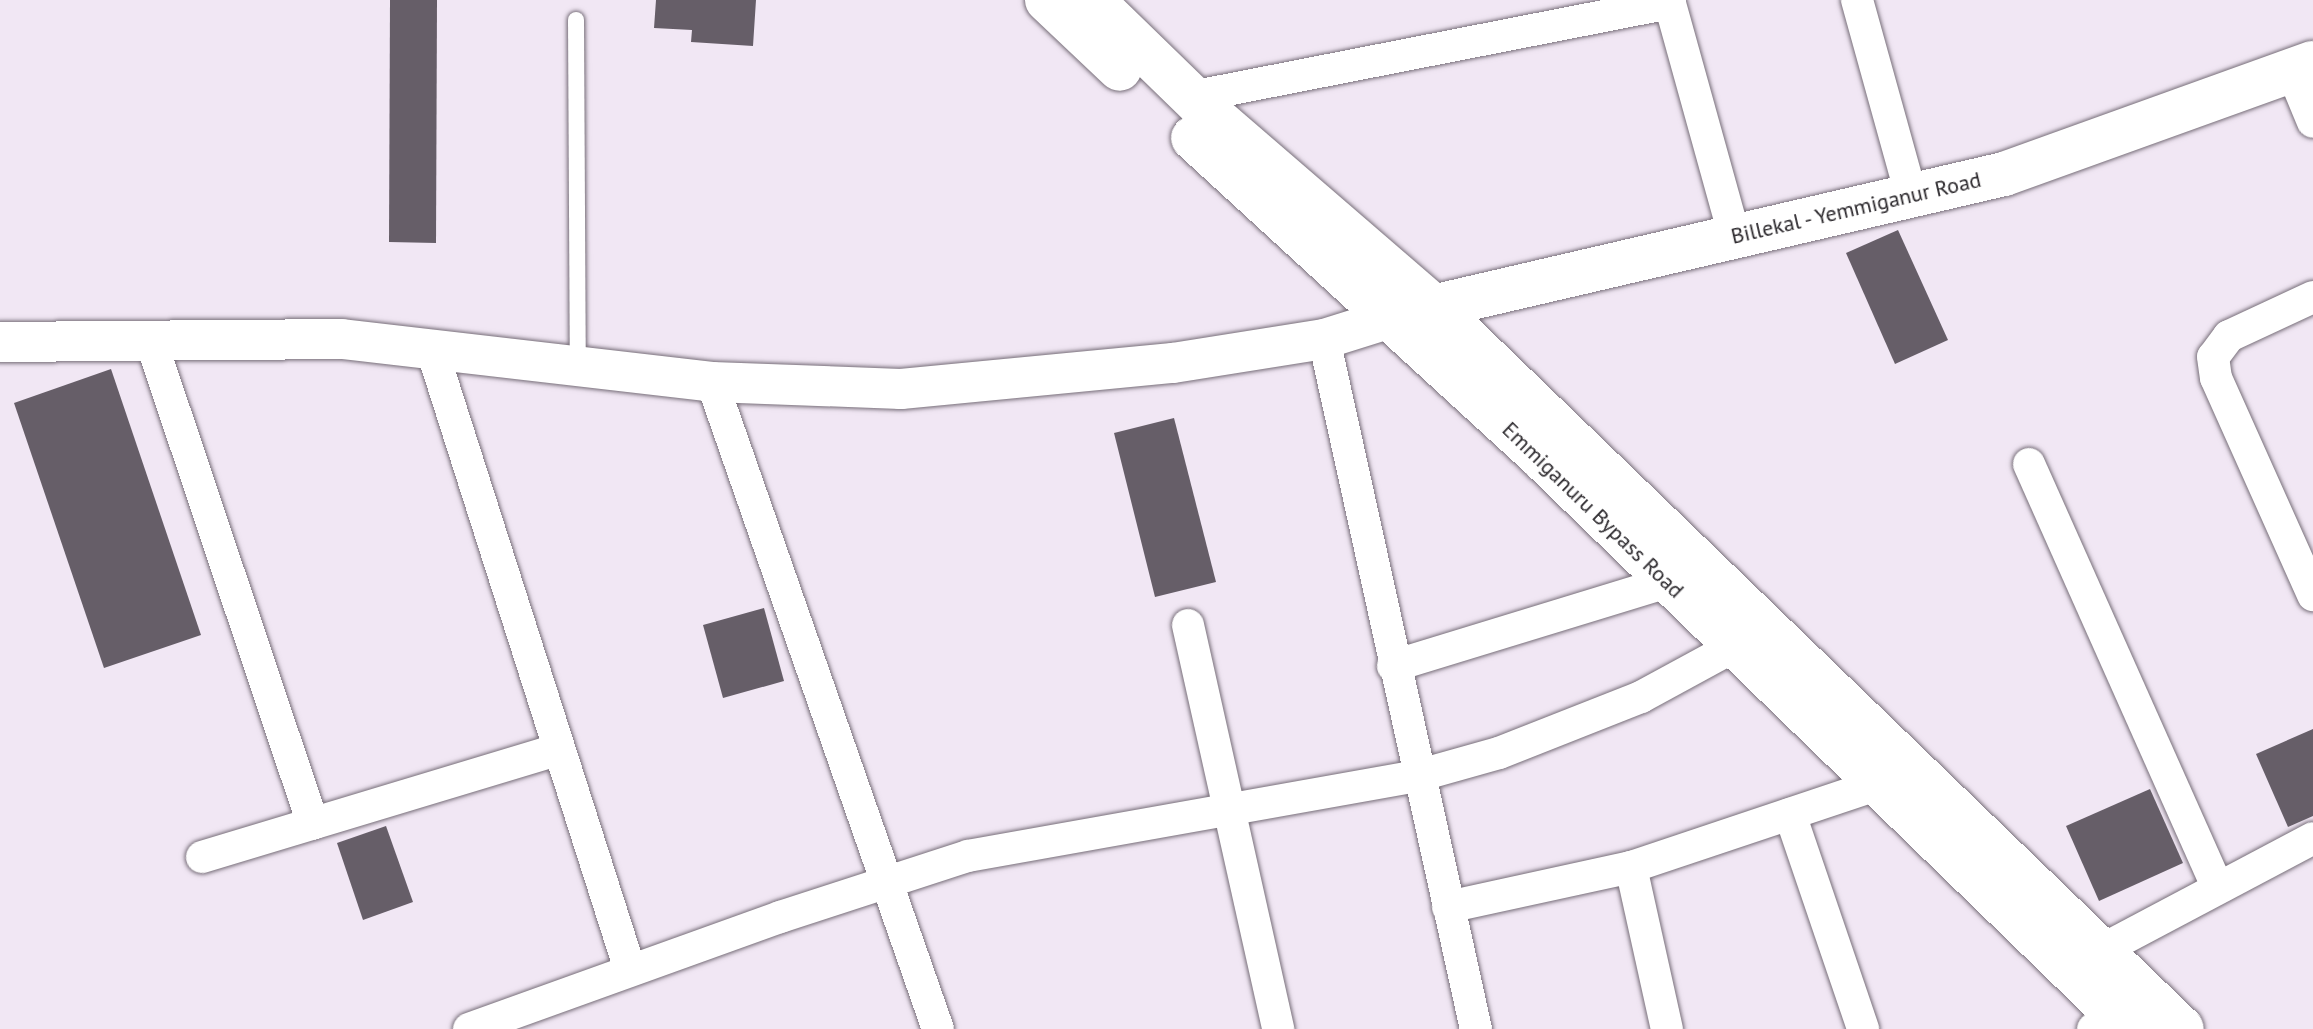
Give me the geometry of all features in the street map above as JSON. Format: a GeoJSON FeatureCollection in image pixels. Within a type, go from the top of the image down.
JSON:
{"type":"FeatureCollection","features":[{"type":"Feature","properties":{"kind":"main road","name":"Emmiganuru Bypass Road"},"geometry":{"type":"LineString","coordinates":[[1047,0],[1388,319],[1544,460],[1665,583],[1879,784],[2114,1025]]}},
{"type":"Feature","properties":{"kind":"main road"},"geometry":{"type":"LineString","coordinates":[[1092,0],[1191,97],[1432,305],[2182,1029]]}},
{"type":"Feature","properties":{"kind":"main road","name":"Billekal - Yemmiganur Road"},"geometry":{"type":"LineString","coordinates":[[1388,319],[1432,305],[2004,174],[2302,66]]}},
{"type":"Feature","properties":{"kind":"street"},"geometry":{"type":"LineString","coordinates":[[1857,0],[1911,195]]}},
{"type":"Feature","properties":{"kind":"street"},"geometry":{"type":"LineString","coordinates":[[1191,97],[1670,2],[1734,235]]}},
{"type":"Feature","properties":{"kind":"street"},"geometry":{"type":"LineString","coordinates":[[2302,66],[2313,122]]}},
{"type":"Feature","properties":{"kind":"street"},"geometry":{"type":"LineString","coordinates":[[2313,297],[2229,336],[2213,357],[2216,378],[2313,595]]}},
{"type":"Feature","properties":{"kind":"street"},"geometry":{"type":"LineString","coordinates":[[0,342],[342,339],[433,353],[712,382],[901,389],[1173,363],[1324,339],[1388,319]]}},
{"type":"Feature","properties":{"kind":"street"},"geometry":{"type":"LineString","coordinates":[[1324,339],[1417,776],[1476,1029]]}},
{"type":"Feature","properties":{"kind":"street"},"geometry":{"type":"LineString","coordinates":[[151,341],[313,824]]}},
{"type":"Feature","properties":{"kind":"street"},"geometry":{"type":"LineString","coordinates":[[433,353],[630,970]]}},
{"type":"Feature","properties":{"kind":"street"},"geometry":{"type":"LineString","coordinates":[[712,382],[938,1029]]}},
{"type":"Feature","properties":{"kind":"street"},"geometry":{"type":"LineString","coordinates":[[2029,464],[2218,888]]}},
{"type":"Feature","properties":{"kind":"street"},"geometry":{"type":"LineString","coordinates":[[1393,666],[1665,583]]}},
{"type":"Feature","properties":{"kind":"street"},"geometry":{"type":"LineString","coordinates":[[1188,625],[1278,1029]]}},
{"type":"Feature","properties":{"kind":"street"},"geometry":{"type":"LineString","coordinates":[[469,1029],[630,970],[968,856],[1417,776],[1543,738],[1641,697],[1735,646]]}},
{"type":"Feature","properties":{"kind":"street"},"geometry":{"type":"LineString","coordinates":[[202,857],[559,749]]}},
{"type":"Feature","properties":{"kind":"street"},"geometry":{"type":"LineString","coordinates":[[1448,907],[1631,867],[1879,784]]}},
{"type":"Feature","properties":{"kind":"street"},"geometry":{"type":"LineString","coordinates":[[1790,814],[1863,1029]]}},
{"type":"Feature","properties":{"kind":"street"},"geometry":{"type":"LineString","coordinates":[[2100,951],[2313,838]]}},
{"type":"Feature","properties":{"kind":"street"},"geometry":{"type":"LineString","coordinates":[[1631,867],[1667,1029]]}},
{"type":"Feature","properties":{"kind":"lane"},"geometry":{"type":"LineString","coordinates":[[576,20],[578,368]]}},
{"type":"Feature","properties":{"kind":"building"},"geometry":{"type":"Polygon","coordinates":[[[390,0],[437,0],[436,243],[389,242],[390,0]]]}},
{"type":"Feature","properties":{"kind":"building"},"geometry":{"type":"Polygon","coordinates":[[[656,0],[756,0],[753,46],[691,42],[692,30],[654,28],[656,0]]]}},
{"type":"Feature","properties":{"kind":"building"},"geometry":{"type":"Polygon","coordinates":[[[1898,230],[1948,340],[1895,364],[1846,253],[1898,230]]]}},
{"type":"Feature","properties":{"kind":"building"},"geometry":{"type":"Polygon","coordinates":[[[111,369],[201,635],[104,668],[14,403],[111,369]]]}},
{"type":"Feature","properties":{"kind":"building"},"geometry":{"type":"Polygon","coordinates":[[[1174,418],[1216,582],[1155,597],[1114,433],[1174,418]]]}},
{"type":"Feature","properties":{"kind":"building"},"geometry":{"type":"Polygon","coordinates":[[[764,608],[784,681],[723,698],[703,625],[764,608]]]}},
{"type":"Feature","properties":{"kind":"building"},"geometry":{"type":"Polygon","coordinates":[[[2313,729],[2313,816],[2288,827],[2256,754],[2313,729]]]}},
{"type":"Feature","properties":{"kind":"building"},"geometry":{"type":"Polygon","coordinates":[[[2150,789],[2183,863],[2099,901],[2066,826],[2150,789]]]}},
{"type":"Feature","properties":{"kind":"building"},"geometry":{"type":"Polygon","coordinates":[[[386,826],[413,902],[363,920],[337,843],[386,826]]]}}]}
